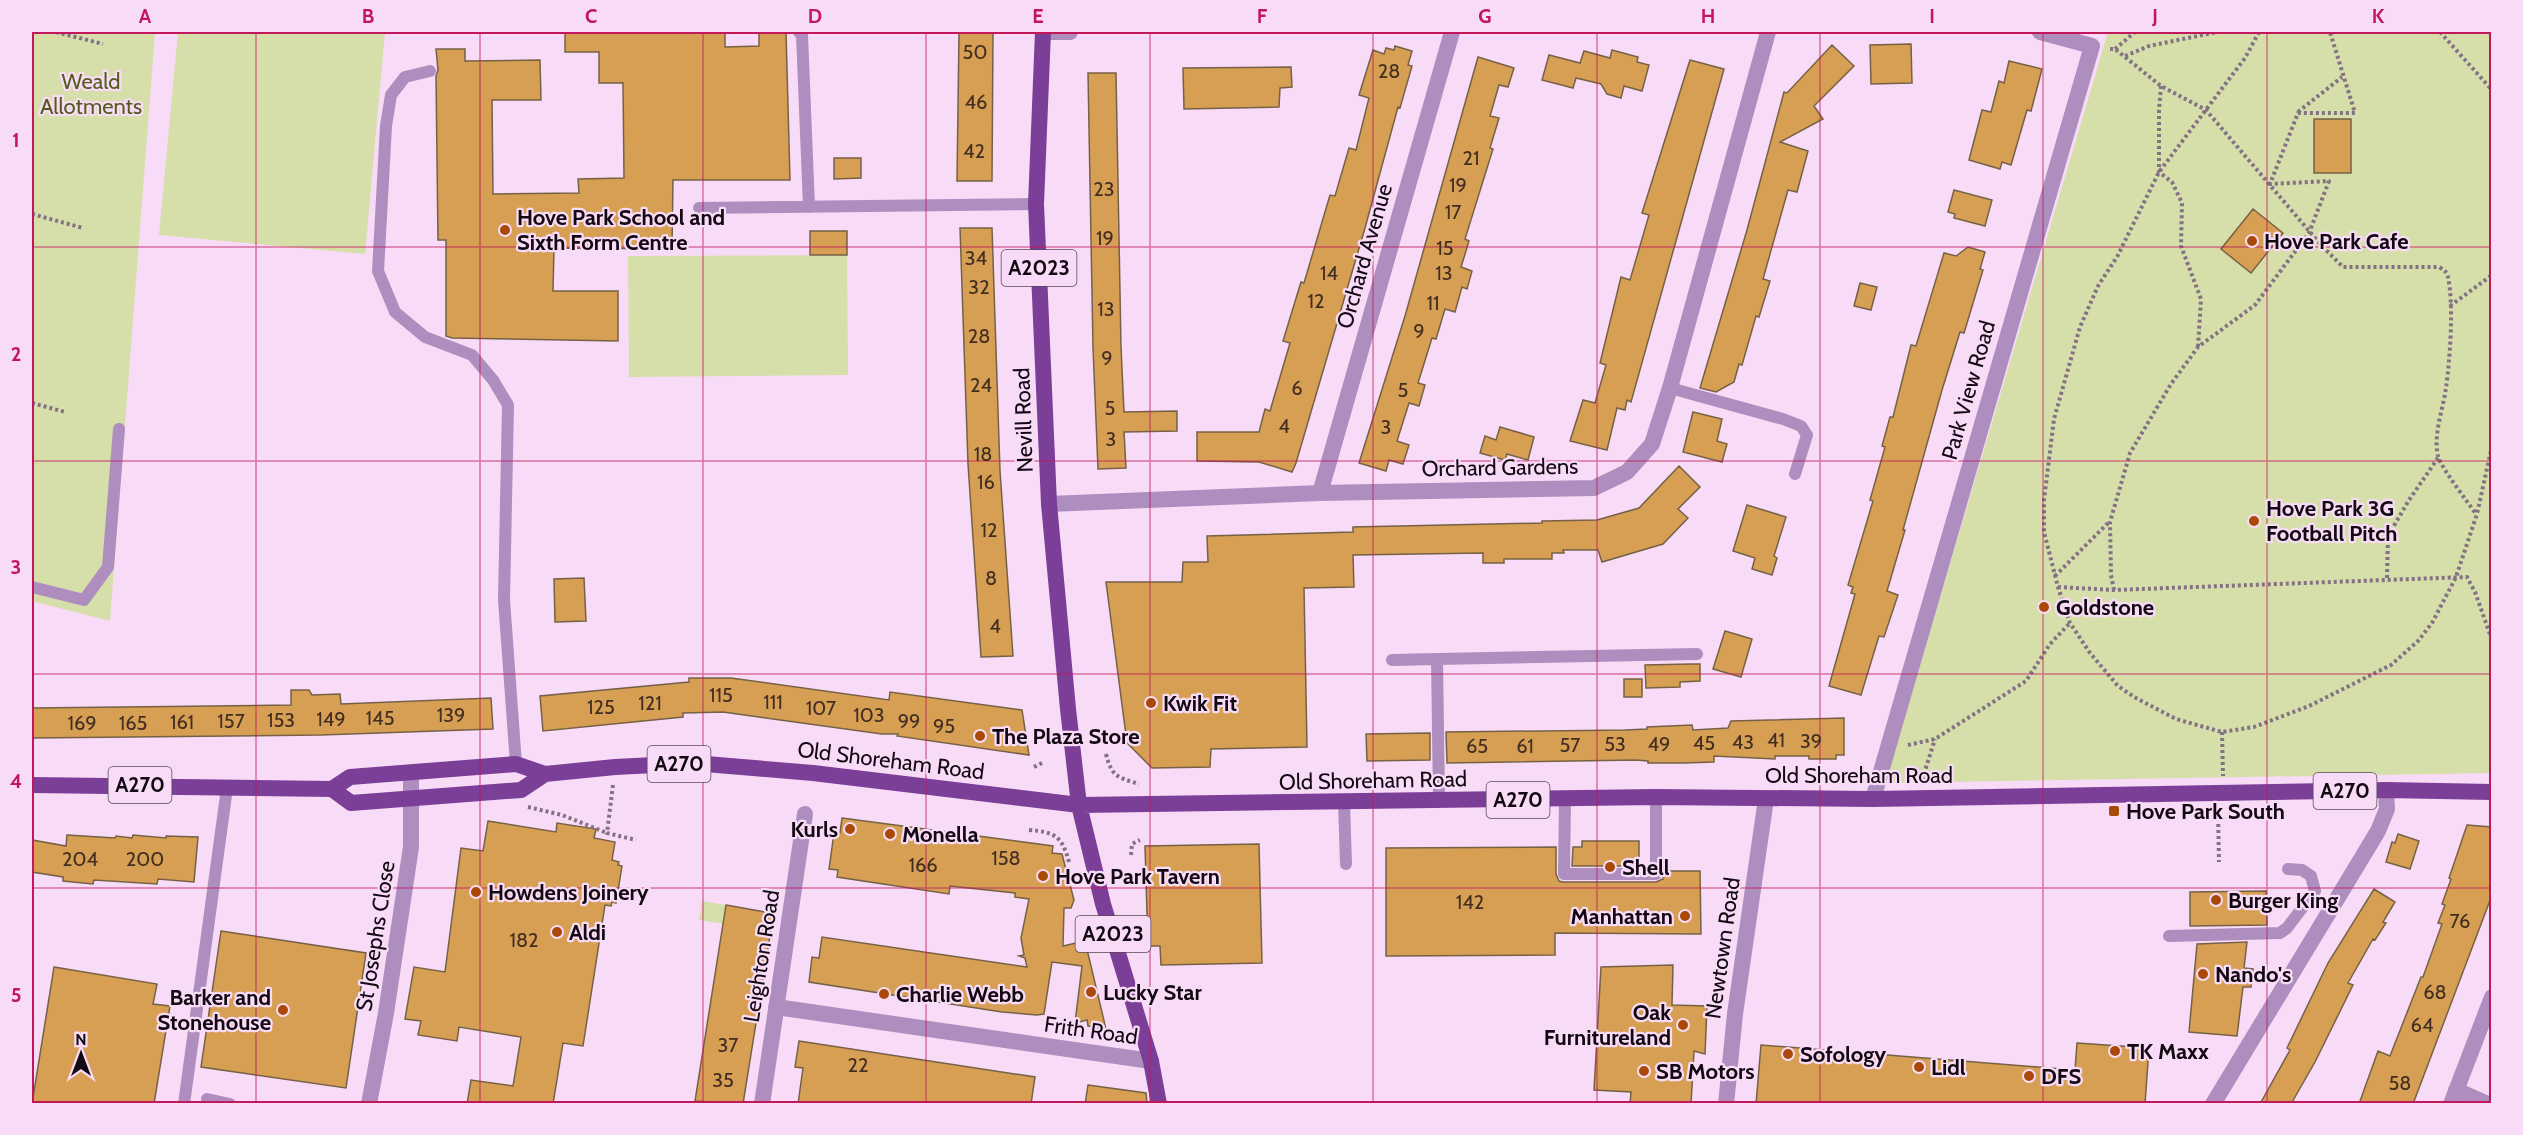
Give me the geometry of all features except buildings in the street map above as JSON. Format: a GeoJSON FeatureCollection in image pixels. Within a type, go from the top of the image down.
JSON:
{"type":"FeatureCollection","features":[{"type":"Feature","properties":{"kind":"main road","name":"Nevill Road"},"geometry":{"type":"LineString","coordinates":[[1043,32],[1036,204],[1049,504],[1079,805]]}},
{"type":"Feature","properties":{"kind":"main road","name":"Old Shoreham Road"},"geometry":{"type":"LineString","coordinates":[[32,785],[332,789],[351,777],[516,764],[545,774],[615,767],[694,763],[813,773],[1079,805],[1656,798],[1873,799],[2386,790],[2492,792]]}},
{"type":"Feature","properties":{"kind":"main road","name":"Old Shoreham Road"},"geometry":{"type":"LineString","coordinates":[[332,789],[351,803],[410,800],[521,790],[545,774]]}},
{"type":"Feature","properties":{"kind":"main road","name":"A2023"},"geometry":{"type":"LineString","coordinates":[[1079,805],[1103,904],[1151,1061],[1159,1104]]}},
{"type":"Feature","properties":{"kind":"street"},"geometry":{"type":"LineString","coordinates":[[1043,32],[1070,32]]}},
{"type":"Feature","properties":{"kind":"street","name":"Orchard Avenue"},"geometry":{"type":"LineString","coordinates":[[1320,493],[1452,32]]}},
{"type":"Feature","properties":{"kind":"street","name":"Orchard Gardens"},"geometry":{"type":"LineString","coordinates":[[1049,504],[1320,493],[1594,488],[1627,472],[1652,444],[1670,388],[1768,32]]}},
{"type":"Feature","properties":{"kind":"street"},"geometry":{"type":"LineString","coordinates":[[2040,32],[2084,39]]}},
{"type":"Feature","properties":{"kind":"street","name":"Park View Road"},"geometry":{"type":"LineString","coordinates":[[1873,799],[2084,39]]}},
{"type":"Feature","properties":{"kind":"street","name":"St Josephs Close"},"geometry":{"type":"LineString","coordinates":[[369,1104],[386,1013],[411,848],[411,773]]}},
{"type":"Feature","properties":{"kind":"street"},"geometry":{"type":"LineString","coordinates":[[2213,1104],[2378,831],[2387,809],[2386,790]]}},
{"type":"Feature","properties":{"kind":"street","name":"Newtown Road"},"geometry":{"type":"LineString","coordinates":[[1726,1104],[1735,1014],[1766,799]]}},
{"type":"Feature","properties":{"kind":"street","name":"Leighton Road"},"geometry":{"type":"LineString","coordinates":[[762,1104],[805,814]]}},
{"type":"Feature","properties":{"kind":"street"},"geometry":{"type":"LineString","coordinates":[[2488,1104],[2454,1097],[2492,997]]}},
{"type":"Feature","properties":{"kind":"street","name":"Frith Road"},"geometry":{"type":"LineString","coordinates":[[776,1007],[1151,1061]]}},
{"type":"Feature","properties":{"kind":"lane"},"geometry":{"type":"LineString","coordinates":[[799,32],[802,35],[809,207]]}},
{"type":"Feature","properties":{"kind":"lane"},"geometry":{"type":"LineString","coordinates":[[430,71],[405,77],[391,95],[386,126],[378,271],[395,312],[425,337],[472,355],[493,380],[508,405],[504,600],[516,764]]}},
{"type":"Feature","properties":{"kind":"lane"},"geometry":{"type":"LineString","coordinates":[[699,208],[1036,204]]}},
{"type":"Feature","properties":{"kind":"lane"},"geometry":{"type":"LineString","coordinates":[[1670,388],[1763,413],[1801,426],[1807,435],[1795,474]]}},
{"type":"Feature","properties":{"kind":"lane"},"geometry":{"type":"LineString","coordinates":[[32,587],[84,600],[108,567],[119,429]]}},
{"type":"Feature","properties":{"kind":"lane"},"geometry":{"type":"LineString","coordinates":[[1392,660],[1697,654]]}},
{"type":"Feature","properties":{"kind":"lane"},"geometry":{"type":"LineString","coordinates":[[1437,659],[1439,801]]}},
{"type":"Feature","properties":{"kind":"lane"},"geometry":{"type":"LineString","coordinates":[[184,1104],[227,788]]}},
{"type":"Feature","properties":{"kind":"lane"},"geometry":{"type":"LineString","coordinates":[[1565,799],[1564,874],[1656,874],[1656,798]]}},
{"type":"Feature","properties":{"kind":"lane"},"geometry":{"type":"LineString","coordinates":[[1344,803],[1346,864]]}},
{"type":"Feature","properties":{"kind":"lane"},"geometry":{"type":"LineString","coordinates":[[2169,936],[2280,933],[2288,928],[2314,891],[2311,876],[2302,870],[2288,869]]}},
{"type":"Feature","properties":{"kind":"lane"},"geometry":{"type":"LineString","coordinates":[[207,1099],[230,1104]]}},
{"type":"Feature","properties":{"kind":"path"},"geometry":{"type":"LineString","coordinates":[[56,32],[103,44]]}},
{"type":"Feature","properties":{"kind":"path"},"geometry":{"type":"LineString","coordinates":[[2115,49],[2135,32]]}},
{"type":"Feature","properties":{"kind":"path"},"geometry":{"type":"LineString","coordinates":[[2125,57],[2149,46],[2217,32]]}},
{"type":"Feature","properties":{"kind":"path"},"geometry":{"type":"LineString","coordinates":[[2259,32],[2245,58],[2159,172],[2117,257],[2098,286],[2080,327],[2054,419],[2043,500],[2043,532],[2070,623],[2090,653],[2118,686],[2134,698],[2176,719],[2222,732],[2254,727],[2309,706],[2391,665],[2418,641],[2432,623],[2456,577],[2476,514],[2492,446]]}},
{"type":"Feature","properties":{"kind":"path"},"geometry":{"type":"LineString","coordinates":[[2298,113],[2355,113],[2342,77],[2330,32]]}},
{"type":"Feature","properties":{"kind":"path"},"geometry":{"type":"LineString","coordinates":[[2440,32],[2492,90]]}},
{"type":"Feature","properties":{"kind":"path"},"geometry":{"type":"LineString","coordinates":[[2084,39],[2115,49],[2161,86],[2206,110],[2250,164],[2343,267],[2443,269],[2448,277],[2450,306],[2446,386],[2438,436],[2438,458],[2476,514]]}},
{"type":"Feature","properties":{"kind":"path"},"geometry":{"type":"LineString","coordinates":[[2270,184],[2298,113],[2342,77]]}},
{"type":"Feature","properties":{"kind":"path"},"geometry":{"type":"LineString","coordinates":[[2159,172],[2158,110],[2161,86]]}},
{"type":"Feature","properties":{"kind":"path"},"geometry":{"type":"LineString","coordinates":[[2159,172],[2172,182],[2182,203],[2181,246],[2201,298],[2198,348]]}},
{"type":"Feature","properties":{"kind":"path"},"geometry":{"type":"LineString","coordinates":[[2114,590],[2111,575],[2110,522],[2130,453],[2171,384],[2198,348],[2255,305],[2311,231],[2329,181],[2270,184]]}},
{"type":"Feature","properties":{"kind":"path"},"geometry":{"type":"LineString","coordinates":[[32,214],[83,228]]}},
{"type":"Feature","properties":{"kind":"path"},"geometry":{"type":"LineString","coordinates":[[2450,306],[2492,275]]}},
{"type":"Feature","properties":{"kind":"path"},"geometry":{"type":"LineString","coordinates":[[32,403],[65,412]]}},
{"type":"Feature","properties":{"kind":"path"},"geometry":{"type":"LineString","coordinates":[[2387,578],[2388,536],[2438,458]]}},
{"type":"Feature","properties":{"kind":"path"},"geometry":{"type":"LineString","coordinates":[[2055,577],[2110,522]]}},
{"type":"Feature","properties":{"kind":"path"},"geometry":{"type":"LineString","coordinates":[[2058,587],[2114,590],[2387,578],[2467,577],[2492,640]]}},
{"type":"Feature","properties":{"kind":"path"},"geometry":{"type":"LineString","coordinates":[[1887,750],[1935,738],[2026,681],[2050,644],[2070,623]]}},
{"type":"Feature","properties":{"kind":"path"},"geometry":{"type":"LineString","coordinates":[[2222,732],[2224,794]]}},
{"type":"Feature","properties":{"kind":"path"},"geometry":{"type":"LineString","coordinates":[[1917,798],[1935,738]]}},
{"type":"Feature","properties":{"kind":"path"},"geometry":{"type":"LineString","coordinates":[[1106,754],[1110,770],[1119,778],[1140,784]]}},
{"type":"Feature","properties":{"kind":"path"},"geometry":{"type":"LineString","coordinates":[[1034,767],[1044,762]]}},
{"type":"Feature","properties":{"kind":"path"},"geometry":{"type":"LineString","coordinates":[[607,833],[615,767]]}},
{"type":"Feature","properties":{"kind":"path"},"geometry":{"type":"LineString","coordinates":[[518,805],[562,815],[607,833],[636,840]]}},
{"type":"Feature","properties":{"kind":"path"},"geometry":{"type":"LineString","coordinates":[[2218,819],[2219,862]]}},
{"type":"Feature","properties":{"kind":"path"},"geometry":{"type":"LineString","coordinates":[[1029,830],[1049,832],[1064,844],[1069,862]]}},
{"type":"Feature","properties":{"kind":"path"},"geometry":{"type":"LineString","coordinates":[[1131,855],[1131,844],[1140,840]]}},
{"type":"Feature","properties":{"kind":"green space","name":"Weald Allotments"},"geometry":{"type":"Polygon","coordinates":[[[32,32],[155,32],[110,621],[32,601],[32,32]]]}},
{"type":"Feature","properties":{"kind":"green space"},"geometry":{"type":"Polygon","coordinates":[[[178,32],[385,32],[365,254],[159,235],[178,32]]]}},
{"type":"Feature","properties":{"kind":"green space"},"geometry":{"type":"Polygon","coordinates":[[[2108,32],[2491,32],[2491,773],[1885,783],[2108,32]]]}},
{"type":"Feature","properties":{"kind":"green space"},"geometry":{"type":"Polygon","coordinates":[[[847,255],[848,375],[629,377],[628,256],[847,255]]]}},
{"type":"Feature","properties":{"kind":"green space"},"geometry":{"type":"Polygon","coordinates":[[[702,901],[726,905],[739,926],[699,920],[702,901]]]}},
{"type":"Feature","properties":{"kind":"place","name":"Hove Park School and Sixth Form Centre"},"geometry":{"type":"Point","coordinates":[505,230]}},
{"type":"Feature","properties":{"kind":"place","name":"Hove Park Cafe"},"geometry":{"type":"Point","coordinates":[2252,241]}},
{"type":"Feature","properties":{"kind":"place","name":"Hove Park 3G Football Pitch"},"geometry":{"type":"Point","coordinates":[2254,521]}},
{"type":"Feature","properties":{"kind":"place","name":"Goldstone"},"geometry":{"type":"Point","coordinates":[2044,607]}},
{"type":"Feature","properties":{"kind":"place","name":"Kwik Fit"},"geometry":{"type":"Point","coordinates":[1151,703]}},
{"type":"Feature","properties":{"kind":"place","name":"The Plaza Store"},"geometry":{"type":"Point","coordinates":[980,736]}},
{"type":"Feature","properties":{"kind":"place","name":"Hove Park South"},"geometry":{"type":"Point","coordinates":[2114,811]}},
{"type":"Feature","properties":{"kind":"place","name":"Kurls"},"geometry":{"type":"Point","coordinates":[850,829]}},
{"type":"Feature","properties":{"kind":"place","name":"Monella"},"geometry":{"type":"Point","coordinates":[890,834]}},
{"type":"Feature","properties":{"kind":"place","name":"Shell"},"geometry":{"type":"Point","coordinates":[1610,867]}},
{"type":"Feature","properties":{"kind":"place","name":"Hove Park Tavern"},"geometry":{"type":"Point","coordinates":[1043,876]}},
{"type":"Feature","properties":{"kind":"place","name":"Howdens Joinery"},"geometry":{"type":"Point","coordinates":[476,892]}},
{"type":"Feature","properties":{"kind":"place","name":"Burger King"},"geometry":{"type":"Point","coordinates":[2216,900]}},
{"type":"Feature","properties":{"kind":"place","name":"Manhattan"},"geometry":{"type":"Point","coordinates":[1685,916]}},
{"type":"Feature","properties":{"kind":"place","name":"Aldi"},"geometry":{"type":"Point","coordinates":[557,932]}},
{"type":"Feature","properties":{"kind":"place","name":"Nando's"},"geometry":{"type":"Point","coordinates":[2203,974]}},
{"type":"Feature","properties":{"kind":"place","name":"Lucky Star"},"geometry":{"type":"Point","coordinates":[1091,992]}},
{"type":"Feature","properties":{"kind":"place","name":"Charlie Webb"},"geometry":{"type":"Point","coordinates":[884,994]}},
{"type":"Feature","properties":{"kind":"place","name":"Barker and Stonehouse"},"geometry":{"type":"Point","coordinates":[283,1010]}},
{"type":"Feature","properties":{"kind":"place","name":"Oak Furnitureland"},"geometry":{"type":"Point","coordinates":[1683,1025]}},
{"type":"Feature","properties":{"kind":"place","name":"TK Maxx"},"geometry":{"type":"Point","coordinates":[2115,1051]}},
{"type":"Feature","properties":{"kind":"place","name":"Sofology"},"geometry":{"type":"Point","coordinates":[1788,1054]}},
{"type":"Feature","properties":{"kind":"place","name":"Lidl"},"geometry":{"type":"Point","coordinates":[1919,1067]}},
{"type":"Feature","properties":{"kind":"place","name":"SB Motors"},"geometry":{"type":"Point","coordinates":[1644,1071]}},
{"type":"Feature","properties":{"kind":"place","name":"DFS"},"geometry":{"type":"Point","coordinates":[2029,1076]}}]}
